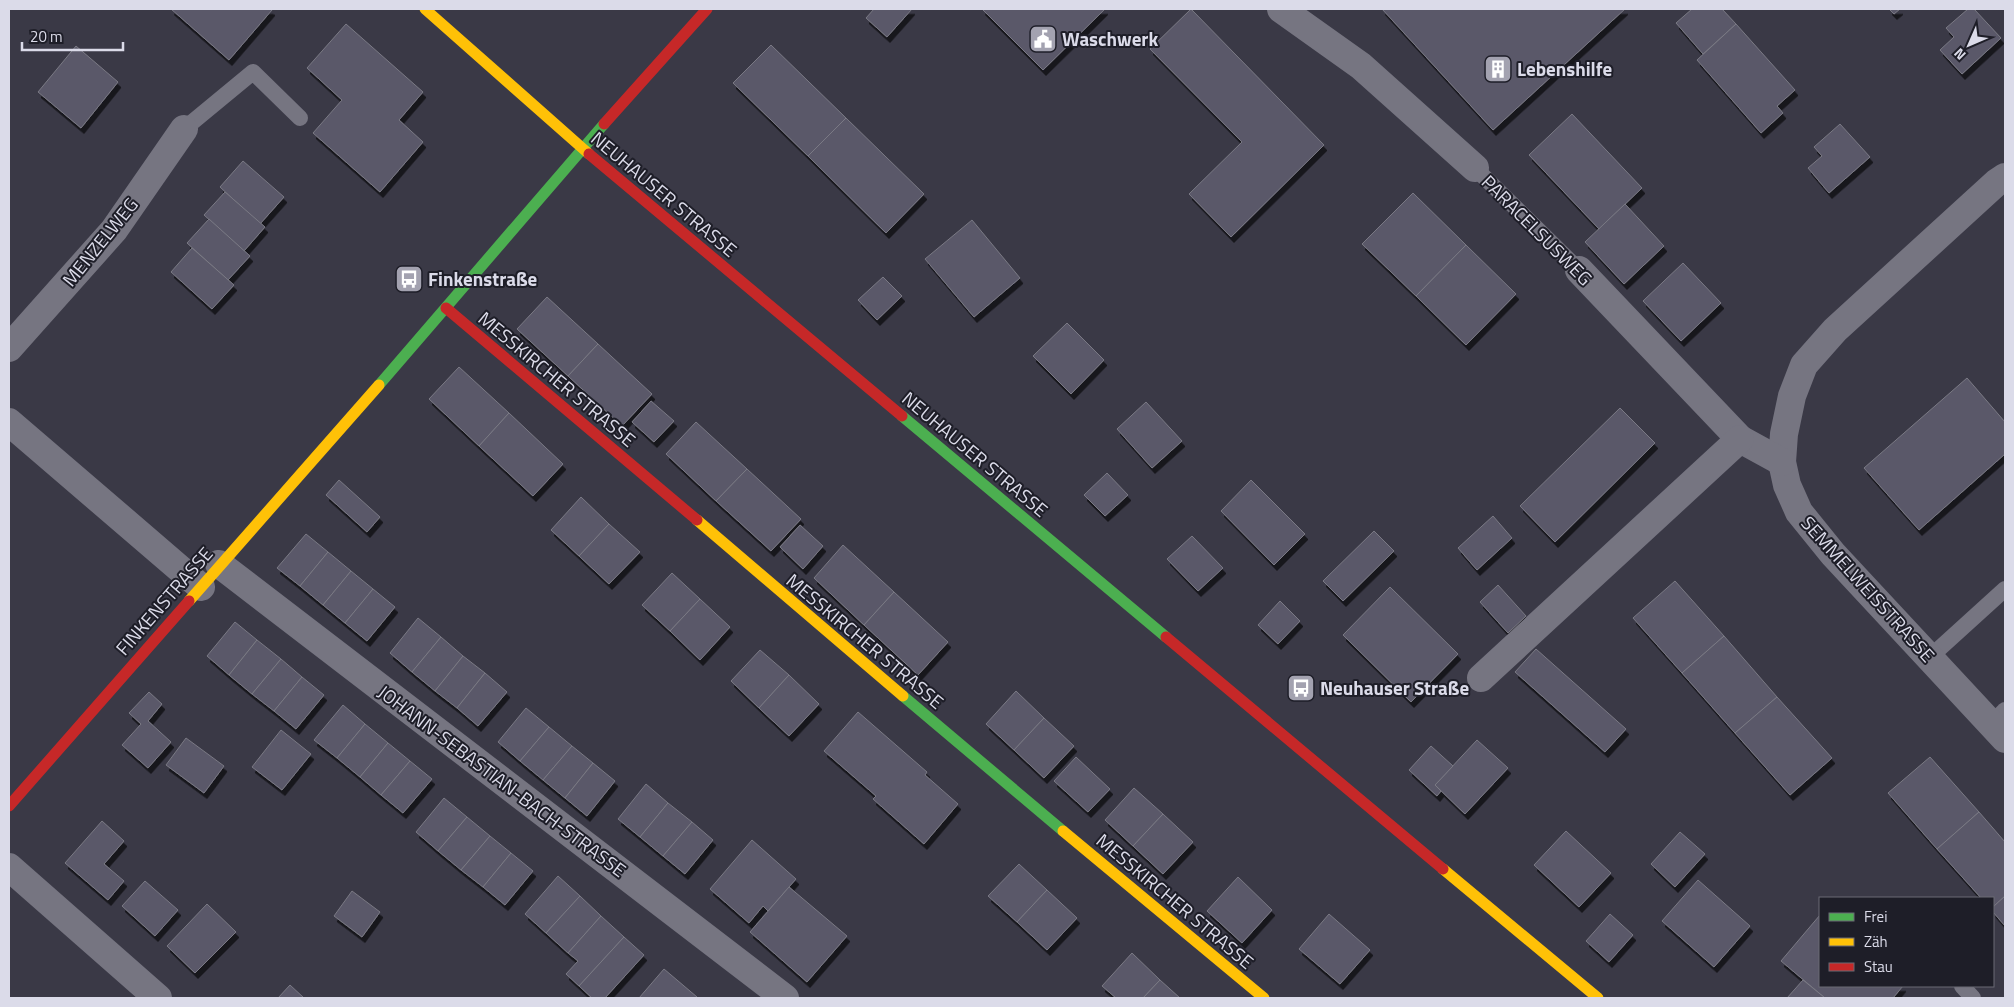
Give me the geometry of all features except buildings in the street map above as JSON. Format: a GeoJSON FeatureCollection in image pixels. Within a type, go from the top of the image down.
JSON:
{"type":"FeatureCollection","features":[{"type":"Feature","properties":{"kind":"street","name":"NEUHAUSER STRASSE"},"geometry":{"type":"LineString","coordinates":[[424,9],[582,148],[1598,998]]}},
{"type":"Feature","properties":{"kind":"street","name":"FINKENSTRASSE"},"geometry":{"type":"LineString","coordinates":[[9,806],[219,564],[446,308],[582,148],[707,9]]}},
{"type":"Feature","properties":{"kind":"street","name":"PARACELSUSWEG"},"geometry":{"type":"LineString","coordinates":[[1281,9],[1361,66],[1475,168]]}},
{"type":"Feature","properties":{"kind":"street","name":"MENZELWEG"},"geometry":{"type":"LineString","coordinates":[[9,348],[114,230],[184,130]]}},
{"type":"Feature","properties":{"kind":"street","name":"SEMMELWEISSTRASSE"},"geometry":{"type":"LineString","coordinates":[[2000,724],[1929,658],[1833,554],[1799,512],[1787,485],[1782,462],[1784,434],[1792,396],[1804,365],[1835,330],[1996,183],[2005,177]]}},
{"type":"Feature","properties":{"kind":"street","name":"PARACELSUSWEG"},"geometry":{"type":"LineString","coordinates":[[1579,270],[1740,439],[1782,462]]}},
{"type":"Feature","properties":{"kind":"street","name":"MESSKIRCHER STRASSE"},"geometry":{"type":"LineString","coordinates":[[446,308],[1023,797],[1264,998]]}},
{"type":"Feature","properties":{"kind":"street"},"geometry":{"type":"LineString","coordinates":[[9,422],[201,587]]}},
{"type":"Feature","properties":{"kind":"street"},"geometry":{"type":"LineString","coordinates":[[1481,678],[1740,439]]}},
{"type":"Feature","properties":{"kind":"street","name":"JOHANN-SEBASTIAN-BACH-STRASSE"},"geometry":{"type":"LineString","coordinates":[[219,564],[785,998]]}},
{"type":"Feature","properties":{"kind":"street"},"geometry":{"type":"LineString","coordinates":[[9,867],[158,998]]}},
{"type":"Feature","properties":{"kind":"lane"},"geometry":{"type":"LineString","coordinates":[[184,130],[253,72],[300,118]]}},
{"type":"Feature","properties":{"kind":"lane","name":"PARACELSUSWEG"},"geometry":{"type":"LineString","coordinates":[[1475,168],[1579,270]]}},
{"type":"Feature","properties":{"kind":"lane"},"geometry":{"type":"LineString","coordinates":[[1929,658],[2005,589]]}},
{"type":"Feature","properties":{"kind":"lane"},"geometry":{"type":"LineString","coordinates":[[1963,987],[1973,998]]}},
{"type":"Feature","properties":{"kind":"traffic: fast"},"geometry":{"type":"LineString","coordinates":[[379,385],[604,124]]}},
{"type":"Feature","properties":{"kind":"traffic: fast"},"geometry":{"type":"LineString","coordinates":[[902,416],[1166,637]]}},
{"type":"Feature","properties":{"kind":"traffic: fast"},"geometry":{"type":"LineString","coordinates":[[903,696],[1063,831]]}},
{"type":"Feature","properties":{"kind":"traffic: slow"},"geometry":{"type":"LineString","coordinates":[[425,9],[589,154]]}},
{"type":"Feature","properties":{"kind":"traffic: slow"},"geometry":{"type":"LineString","coordinates":[[189,601],[379,385]]}},
{"type":"Feature","properties":{"kind":"traffic: slow"},"geometry":{"type":"LineString","coordinates":[[697,520],[903,696]]}},
{"type":"Feature","properties":{"kind":"traffic: slow"},"geometry":{"type":"LineString","coordinates":[[1063,831],[1264,998]]}},
{"type":"Feature","properties":{"kind":"traffic: slow"},"geometry":{"type":"LineString","coordinates":[[1443,869],[1598,998]]}},
{"type":"Feature","properties":{"kind":"traffic: jam"},"geometry":{"type":"LineString","coordinates":[[604,124],[707,9]]}},
{"type":"Feature","properties":{"kind":"traffic: jam"},"geometry":{"type":"LineString","coordinates":[[589,154],[902,416]]}},
{"type":"Feature","properties":{"kind":"traffic: jam"},"geometry":{"type":"LineString","coordinates":[[446,308],[697,520]]}},
{"type":"Feature","properties":{"kind":"traffic: jam"},"geometry":{"type":"LineString","coordinates":[[9,806],[189,601]]}},
{"type":"Feature","properties":{"kind":"traffic: jam"},"geometry":{"type":"LineString","coordinates":[[1166,637],[1443,869]]}},
{"type":"Feature","properties":{"kind":"place","name":"Waschwerk"},"geometry":{"type":"Point","coordinates":[1043,39]}},
{"type":"Feature","properties":{"kind":"place","name":"Lebenshilfe"},"geometry":{"type":"Point","coordinates":[1498,69]}},
{"type":"Feature","properties":{"kind":"place","name":"Finkenstraße"},"geometry":{"type":"Point","coordinates":[409,279]}},
{"type":"Feature","properties":{"kind":"place","name":"Neuhauser Straße"},"geometry":{"type":"Point","coordinates":[1301,688]}}]}
